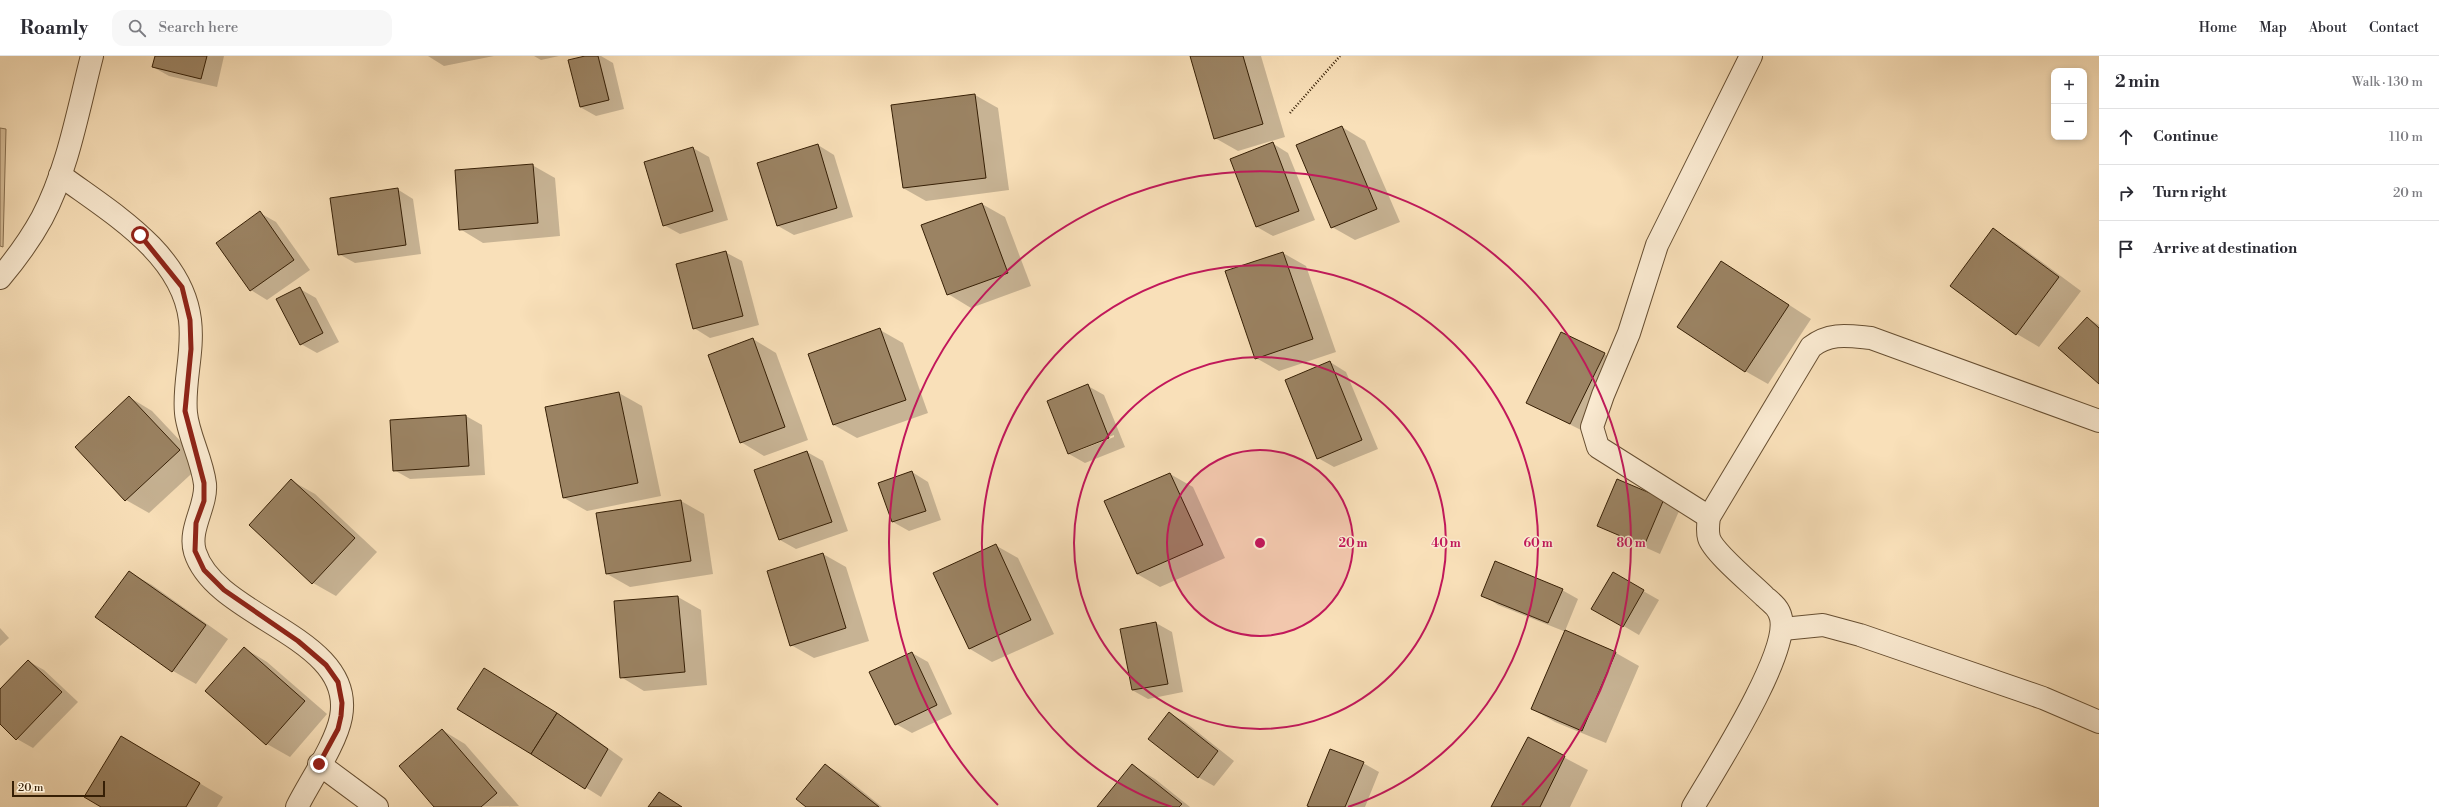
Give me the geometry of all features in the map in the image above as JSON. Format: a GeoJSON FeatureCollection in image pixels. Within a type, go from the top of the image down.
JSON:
{"type":"FeatureCollection","features":[{"type":"Feature","properties":{"kind":"street"},"geometry":{"type":"LineString","coordinates":[[0,278],[23,250],[42,217],[60,175],[92,56]]}},
{"type":"Feature","properties":{"kind":"street"},"geometry":{"type":"LineString","coordinates":[[1709,517],[1598,447],[1592,427],[1603,395],[1629,333],[1657,245],[1751,56]]}},
{"type":"Feature","properties":{"kind":"street"},"geometry":{"type":"LineString","coordinates":[[60,175],[140,235],[182,287],[190,320],[191,349],[185,411],[204,483],[204,501],[196,523],[195,551],[204,570],[224,590],[298,641],[326,665],[338,682],[342,703],[338,729],[297,807]]}},
{"type":"Feature","properties":{"kind":"street"},"geometry":{"type":"LineString","coordinates":[[1692,807],[1737,732],[1761,687],[1781,640],[1782,629],[1779,610],[1721,554],[1709,539],[1709,517],[1811,348],[1828,337],[1842,335],[1872,338],[2099,421]]}},
{"type":"Feature","properties":{"kind":"street"},"geometry":{"type":"LineString","coordinates":[[1782,629],[1823,625],[1860,635],[2043,698],[2099,722]]}},
{"type":"Feature","properties":{"kind":"street"},"geometry":{"type":"LineString","coordinates":[[319,764],[377,807]]}},
{"type":"Feature","properties":{"kind":"path"},"geometry":{"type":"LineString","coordinates":[[1290,113],[1340,56]]}},
{"type":"Feature","properties":{"kind":"shaded area"},"geometry":{"type":"Polygon","coordinates":[[[0,128],[6,129],[3,247],[0,246],[0,128]]]}},
{"type":"Feature","properties":{"kind":"building"},"geometry":{"type":"Polygon","coordinates":[[[155,56],[207,56],[201,79],[152,67],[155,56]]]}},
{"type":"Feature","properties":{"kind":"building"},"geometry":{"type":"Polygon","coordinates":[[[585,56],[598,56],[609,100],[580,107],[568,60],[585,56]]]}},
{"type":"Feature","properties":{"kind":"building"},"geometry":{"type":"Polygon","coordinates":[[[1190,56],[1243,56],[1263,124],[1214,139],[1190,56]]]}},
{"type":"Feature","properties":{"kind":"building"},"geometry":{"type":"Polygon","coordinates":[[[975,94],[986,178],[903,188],[891,105],[975,94]]]}},
{"type":"Feature","properties":{"kind":"building"},"geometry":{"type":"Polygon","coordinates":[[[1342,126],[1377,209],[1331,228],[1296,145],[1342,126]]]}},
{"type":"Feature","properties":{"kind":"building"},"geometry":{"type":"Polygon","coordinates":[[[1273,142],[1299,211],[1256,227],[1230,159],[1273,142]]]}},
{"type":"Feature","properties":{"kind":"building"},"geometry":{"type":"Polygon","coordinates":[[[818,144],[837,208],[777,226],[757,163],[818,144]]]}},
{"type":"Feature","properties":{"kind":"building"},"geometry":{"type":"Polygon","coordinates":[[[693,147],[713,211],[663,226],[644,162],[693,147]]]}},
{"type":"Feature","properties":{"kind":"building"},"geometry":{"type":"Polygon","coordinates":[[[533,164],[538,223],[459,230],[455,170],[533,164]]]}},
{"type":"Feature","properties":{"kind":"building"},"geometry":{"type":"Polygon","coordinates":[[[398,188],[406,245],[338,255],[330,198],[398,188]]]}},
{"type":"Feature","properties":{"kind":"building"},"geometry":{"type":"Polygon","coordinates":[[[982,203],[1008,273],[947,295],[921,225],[982,203]]]}},
{"type":"Feature","properties":{"kind":"building"},"geometry":{"type":"Polygon","coordinates":[[[260,211],[294,260],[250,291],[216,243],[260,211]]]}},
{"type":"Feature","properties":{"kind":"building"},"geometry":{"type":"Polygon","coordinates":[[[1993,228],[2059,277],[2016,335],[1950,286],[1993,228]]]}},
{"type":"Feature","properties":{"kind":"building"},"geometry":{"type":"Polygon","coordinates":[[[726,251],[743,316],[693,329],[676,264],[726,251]]]}},
{"type":"Feature","properties":{"kind":"building"},"geometry":{"type":"Polygon","coordinates":[[[1283,252],[1313,339],[1255,359],[1225,271],[1283,252]]]}},
{"type":"Feature","properties":{"kind":"building"},"geometry":{"type":"Polygon","coordinates":[[[1721,261],[1789,305],[1745,372],[1677,327],[1721,261]]]}},
{"type":"Feature","properties":{"kind":"building"},"geometry":{"type":"Polygon","coordinates":[[[300,287],[323,333],[300,345],[276,299],[300,287]]]}},
{"type":"Feature","properties":{"kind":"building"},"geometry":{"type":"Polygon","coordinates":[[[2087,317],[2099,328],[2099,384],[2058,348],[2087,317]]]}},
{"type":"Feature","properties":{"kind":"building"},"geometry":{"type":"Polygon","coordinates":[[[880,328],[906,400],[833,425],[808,354],[880,328]]]}},
{"type":"Feature","properties":{"kind":"building"},"geometry":{"type":"Polygon","coordinates":[[[1561,332],[1605,353],[1570,424],[1526,403],[1561,332]]]}},
{"type":"Feature","properties":{"kind":"building"},"geometry":{"type":"Polygon","coordinates":[[[753,338],[785,427],[740,443],[708,355],[753,338]]]}},
{"type":"Feature","properties":{"kind":"building"},"geometry":{"type":"Polygon","coordinates":[[[1330,361],[1362,440],[1317,459],[1285,380],[1330,361]]]}},
{"type":"Feature","properties":{"kind":"building"},"geometry":{"type":"Polygon","coordinates":[[[1088,384],[1109,438],[1068,454],[1047,401],[1088,384]]]}},
{"type":"Feature","properties":{"kind":"building"},"geometry":{"type":"Polygon","coordinates":[[[619,392],[638,483],[563,498],[545,407],[619,392]]]}},
{"type":"Feature","properties":{"kind":"building"},"geometry":{"type":"Polygon","coordinates":[[[129,396],[180,450],[125,501],[75,447],[129,396]]]}},
{"type":"Feature","properties":{"kind":"building"},"geometry":{"type":"Polygon","coordinates":[[[466,415],[469,466],[393,471],[390,420],[466,415]]]}},
{"type":"Feature","properties":{"kind":"building"},"geometry":{"type":"Polygon","coordinates":[[[807,451],[832,522],[779,540],[754,470],[807,451]]]}},
{"type":"Feature","properties":{"kind":"building"},"geometry":{"type":"Polygon","coordinates":[[[912,471],[926,511],[892,522],[878,483],[912,471]]]}},
{"type":"Feature","properties":{"kind":"building"},"geometry":{"type":"Polygon","coordinates":[[[1170,473],[1203,545],[1137,574],[1104,501],[1170,473]]]}},
{"type":"Feature","properties":{"kind":"building"},"geometry":{"type":"Polygon","coordinates":[[[291,479],[355,538],[312,584],[249,525],[291,479]]]}},
{"type":"Feature","properties":{"kind":"building"},"geometry":{"type":"Polygon","coordinates":[[[1617,479],[1664,499],[1644,546],[1597,526],[1617,479]]]}},
{"type":"Feature","properties":{"kind":"building"},"geometry":{"type":"Polygon","coordinates":[[[681,500],[691,561],[606,574],[596,513],[681,500]]]}},
{"type":"Feature","properties":{"kind":"building"},"geometry":{"type":"Polygon","coordinates":[[[996,544],[1031,620],[969,649],[933,573],[996,544]]]}},
{"type":"Feature","properties":{"kind":"building"},"geometry":{"type":"Polygon","coordinates":[[[823,553],[846,628],[790,646],[767,571],[823,553]]]}},
{"type":"Feature","properties":{"kind":"building"},"geometry":{"type":"Polygon","coordinates":[[[1495,561],[1563,589],[1548,623],[1481,596],[1495,561]]]}},
{"type":"Feature","properties":{"kind":"building"},"geometry":{"type":"Polygon","coordinates":[[[129,571],[206,625],[172,672],[95,617],[129,571]]]}},
{"type":"Feature","properties":{"kind":"building"},"geometry":{"type":"Polygon","coordinates":[[[1613,572],[1644,590],[1623,627],[1591,609],[1613,572]]]}},
{"type":"Feature","properties":{"kind":"building"},"geometry":{"type":"Polygon","coordinates":[[[678,596],[685,672],[620,678],[614,601],[678,596]]]}},
{"type":"Feature","properties":{"kind":"building"},"geometry":{"type":"Polygon","coordinates":[[[1156,622],[1168,684],[1132,690],[1120,629],[1156,622]]]}},
{"type":"Feature","properties":{"kind":"building"},"geometry":{"type":"Polygon","coordinates":[[[1565,630],[1616,652],[1582,731],[1531,709],[1565,630]]]}},
{"type":"Feature","properties":{"kind":"building"},"geometry":{"type":"Polygon","coordinates":[[[244,647],[305,701],[266,745],[205,691],[244,647]]]}},
{"type":"Feature","properties":{"kind":"building"},"geometry":{"type":"Polygon","coordinates":[[[912,652],[937,705],[895,725],[869,672],[912,652]]]}},
{"type":"Feature","properties":{"kind":"building"},"geometry":{"type":"Polygon","coordinates":[[[28,660],[62,692],[16,740],[0,724],[0,689],[28,660]]]}},
{"type":"Feature","properties":{"kind":"building"},"geometry":{"type":"Polygon","coordinates":[[[484,668],[557,713],[531,754],[457,709],[484,668]]]}},
{"type":"Feature","properties":{"kind":"building"},"geometry":{"type":"Polygon","coordinates":[[[1169,712],[1218,751],[1198,778],[1148,739],[1169,712]]]}},
{"type":"Feature","properties":{"kind":"building"},"geometry":{"type":"Polygon","coordinates":[[[557,713],[608,749],[585,789],[531,754],[557,713]]]}},
{"type":"Feature","properties":{"kind":"building"},"geometry":{"type":"Polygon","coordinates":[[[442,729],[497,793],[481,807],[434,807],[399,766],[442,729]]]}},
{"type":"Feature","properties":{"kind":"building"},"geometry":{"type":"Polygon","coordinates":[[[121,736],[200,783],[186,807],[101,807],[84,797],[121,736]]]}},
{"type":"Feature","properties":{"kind":"building"},"geometry":{"type":"Polygon","coordinates":[[[1528,737],[1565,756],[1540,807],[1491,807],[1528,737]]]}},
{"type":"Feature","properties":{"kind":"building"},"geometry":{"type":"Polygon","coordinates":[[[1330,749],[1364,762],[1345,807],[1307,806],[1330,749]]]}},
{"type":"Feature","properties":{"kind":"building"},"geometry":{"type":"Polygon","coordinates":[[[825,764],[879,807],[806,807],[796,799],[825,764]]]}},
{"type":"Feature","properties":{"kind":"building"},"geometry":{"type":"Polygon","coordinates":[[[1132,764],[1182,804],[1179,807],[1097,807],[1132,764]]]}},
{"type":"Feature","properties":{"kind":"building"},"geometry":{"type":"Polygon","coordinates":[[[659,792],[682,807],[648,807],[659,792]]]}},
{"type":"Feature","properties":{"kind":"route"},"geometry":{"type":"LineString","coordinates":[[140,235],[162,260],[182,287],[190,320],[191,349],[185,411],[197,448],[204,483],[204,501],[196,523],[194,538],[195,551],[204,570],[224,590],[298,641],[326,665],[338,682],[342,693],[341,716],[338,729],[319,764]]}}]}
